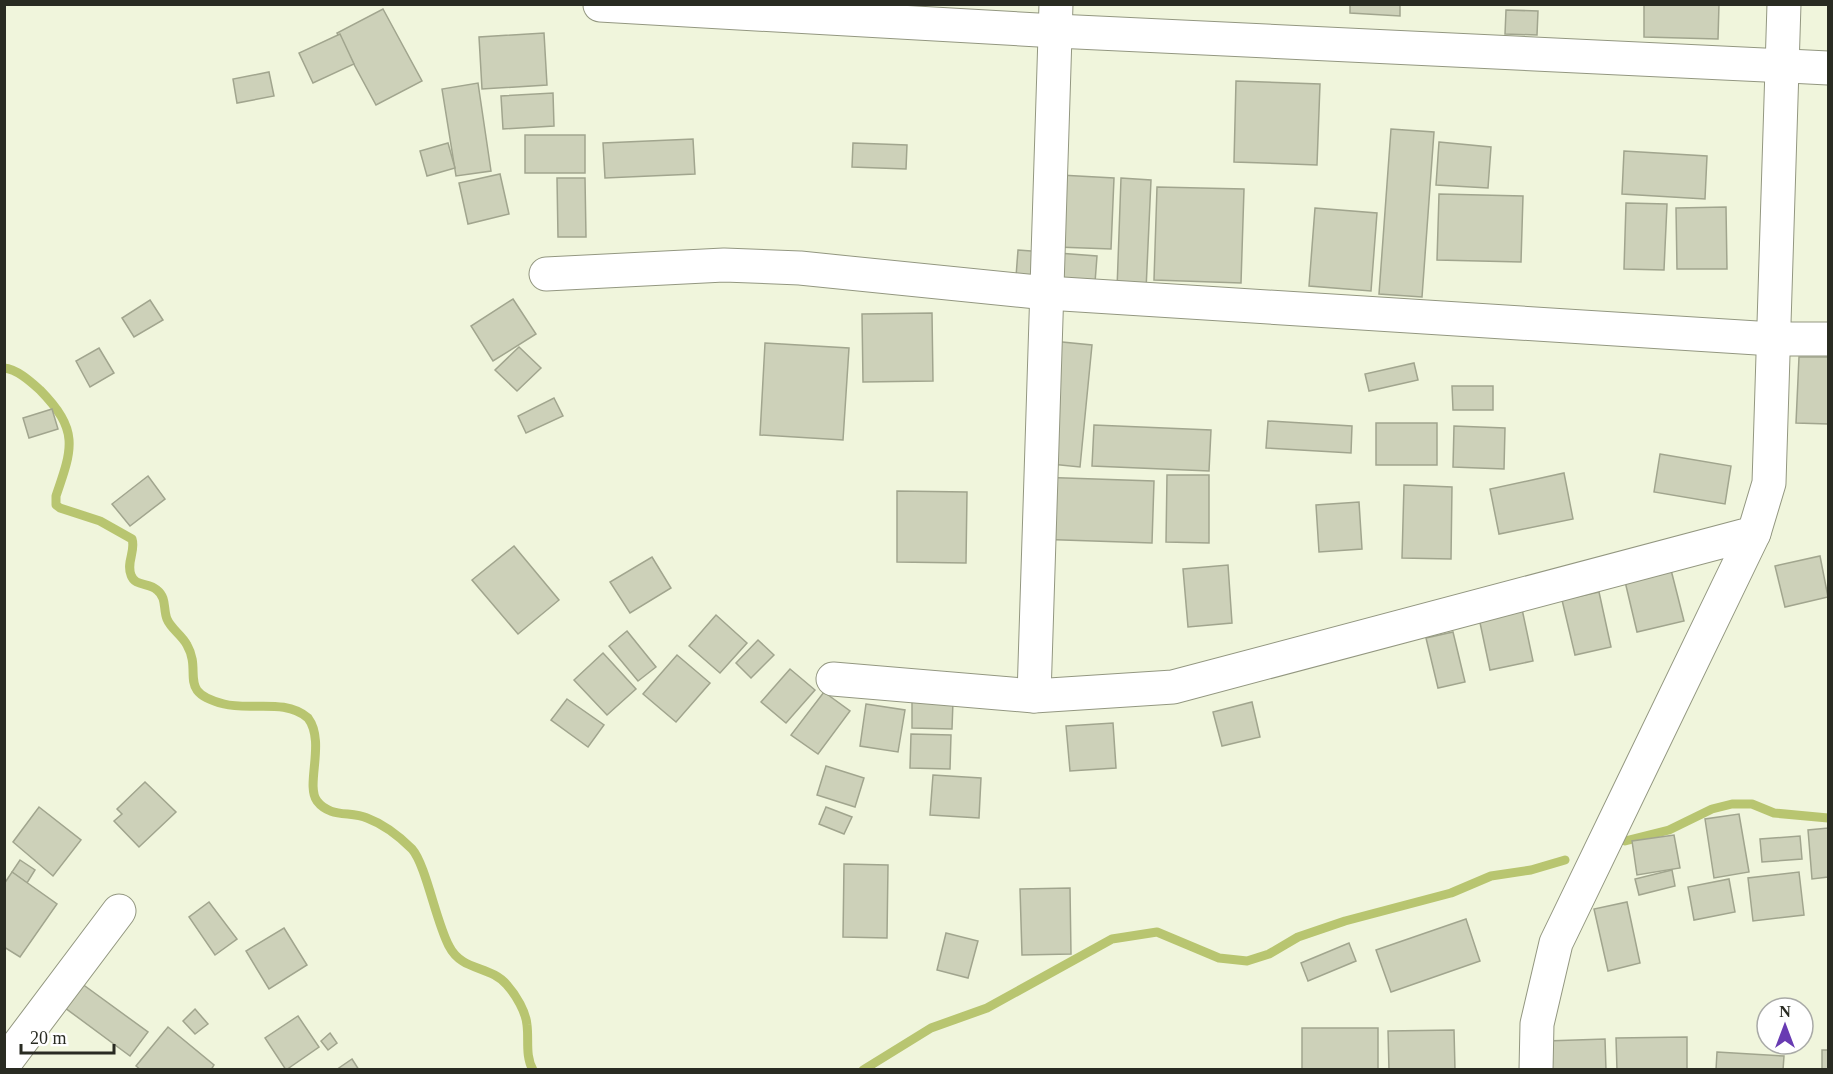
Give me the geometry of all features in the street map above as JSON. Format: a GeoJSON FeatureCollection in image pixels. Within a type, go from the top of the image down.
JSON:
{"type":"FeatureCollection","features":[{"type":"Feature","properties":{"kind":"street"},"geometry":{"type":"LineString","coordinates":[[600,4],[1056,18],[1828,68]]}},
{"type":"Feature","properties":{"kind":"street"},"geometry":{"type":"LineString","coordinates":[[1536,1070],[1537,1024],[1556,944],[1754,533],[1769,483],[1784,4]]}},
{"type":"Feature","properties":{"kind":"street"},"geometry":{"type":"LineString","coordinates":[[1034,696],[1056,18]]}},
{"type":"Feature","properties":{"kind":"street"},"geometry":{"type":"LineString","coordinates":[[546,274],[724,265],[800,268],[1047,293],[1773,339],[1828,339]]}},
{"type":"Feature","properties":{"kind":"street"},"geometry":{"type":"LineString","coordinates":[[833,679],[1034,696],[1173,687],[1223,676],[1754,533]]}},
{"type":"Feature","properties":{"kind":"street"},"geometry":{"type":"LineString","coordinates":[[4,1065],[119,911]]}},
{"type":"Feature","properties":{"kind":"building"},"geometry":{"type":"Polygon","coordinates":[[[1350,4],[1400,4],[1400,16],[1350,13],[1350,4]]]}},
{"type":"Feature","properties":{"kind":"building"},"geometry":{"type":"Polygon","coordinates":[[[1644,4],[1719,4],[1718,39],[1644,37],[1644,4]]]}},
{"type":"Feature","properties":{"kind":"building"},"geometry":{"type":"Polygon","coordinates":[[[383,9],[422,81],[376,105],[337,33],[383,9]]]}},
{"type":"Feature","properties":{"kind":"building"},"geometry":{"type":"Polygon","coordinates":[[[1506,10],[1538,11],[1537,35],[1505,34],[1506,10]]]}},
{"type":"Feature","properties":{"kind":"building"},"geometry":{"type":"Polygon","coordinates":[[[544,33],[547,85],[482,89],[479,37],[544,33]]]}},
{"type":"Feature","properties":{"kind":"building"},"geometry":{"type":"Polygon","coordinates":[[[340,34],[354,64],[313,83],[299,53],[340,34]]]}},
{"type":"Feature","properties":{"kind":"building"},"geometry":{"type":"Polygon","coordinates":[[[269,72],[274,96],[237,103],[233,79],[269,72]]]}},
{"type":"Feature","properties":{"kind":"building"},"geometry":{"type":"Polygon","coordinates":[[[1236,81],[1320,84],[1317,165],[1234,162],[1236,81]]]}},
{"type":"Feature","properties":{"kind":"building"},"geometry":{"type":"Polygon","coordinates":[[[478,83],[491,171],[456,176],[442,89],[478,83]]]}},
{"type":"Feature","properties":{"kind":"building"},"geometry":{"type":"Polygon","coordinates":[[[553,93],[554,126],[503,129],[501,96],[553,93]]]}},
{"type":"Feature","properties":{"kind":"building"},"geometry":{"type":"Polygon","coordinates":[[[1391,129],[1434,132],[1422,297],[1379,294],[1391,129]]]}},
{"type":"Feature","properties":{"kind":"building"},"geometry":{"type":"Polygon","coordinates":[[[525,135],[585,135],[585,173],[525,173],[525,135]]]}},
{"type":"Feature","properties":{"kind":"building"},"geometry":{"type":"Polygon","coordinates":[[[693,139],[695,174],[605,178],[603,143],[693,139]]]}},
{"type":"Feature","properties":{"kind":"building"},"geometry":{"type":"Polygon","coordinates":[[[1439,142],[1491,147],[1488,188],[1436,185],[1439,142]]]}},
{"type":"Feature","properties":{"kind":"building"},"geometry":{"type":"Polygon","coordinates":[[[448,143],[455,168],[427,176],[420,151],[448,143]]]}},
{"type":"Feature","properties":{"kind":"building"},"geometry":{"type":"Polygon","coordinates":[[[853,143],[907,145],[906,169],[852,167],[853,143]]]}},
{"type":"Feature","properties":{"kind":"building"},"geometry":{"type":"Polygon","coordinates":[[[1624,151],[1707,156],[1705,199],[1622,194],[1624,151]]]}},
{"type":"Feature","properties":{"kind":"building"},"geometry":{"type":"Polygon","coordinates":[[[500,174],[509,214],[468,224],[459,183],[500,174]]]}},
{"type":"Feature","properties":{"kind":"building"},"geometry":{"type":"Polygon","coordinates":[[[1060,175],[1114,178],[1111,249],[1057,247],[1060,175]]]}},
{"type":"Feature","properties":{"kind":"building"},"geometry":{"type":"Polygon","coordinates":[[[557,178],[585,178],[586,237],[558,237],[557,178]]]}},
{"type":"Feature","properties":{"kind":"building"},"geometry":{"type":"Polygon","coordinates":[[[1121,178],[1151,180],[1146,290],[1117,289],[1121,178]]]}},
{"type":"Feature","properties":{"kind":"building"},"geometry":{"type":"Polygon","coordinates":[[[1157,187],[1244,189],[1241,283],[1154,280],[1157,187]]]}},
{"type":"Feature","properties":{"kind":"building"},"geometry":{"type":"Polygon","coordinates":[[[1439,194],[1523,196],[1521,262],[1437,260],[1439,194]]]}},
{"type":"Feature","properties":{"kind":"building"},"geometry":{"type":"Polygon","coordinates":[[[1626,203],[1667,204],[1664,270],[1624,269],[1626,203]]]}},
{"type":"Feature","properties":{"kind":"building"},"geometry":{"type":"Polygon","coordinates":[[[1726,207],[1727,269],[1677,269],[1676,208],[1726,207]]]}},
{"type":"Feature","properties":{"kind":"building"},"geometry":{"type":"Polygon","coordinates":[[[1315,208],[1377,213],[1371,291],[1309,286],[1315,208]]]}},
{"type":"Feature","properties":{"kind":"building"},"geometry":{"type":"Polygon","coordinates":[[[1018,250],[1097,256],[1094,296],[1015,290],[1018,250]]]}},
{"type":"Feature","properties":{"kind":"building"},"geometry":{"type":"Polygon","coordinates":[[[513,299],[536,334],[493,361],[471,326],[513,299]]]}},
{"type":"Feature","properties":{"kind":"building"},"geometry":{"type":"Polygon","coordinates":[[[150,300],[163,320],[134,337],[122,318],[150,300]]]}},
{"type":"Feature","properties":{"kind":"building"},"geometry":{"type":"Polygon","coordinates":[[[932,313],[933,381],[863,382],[862,314],[932,313]]]}},
{"type":"Feature","properties":{"kind":"building"},"geometry":{"type":"Polygon","coordinates":[[[1042,340],[1092,345],[1080,467],[1031,462],[1042,340]]]}},
{"type":"Feature","properties":{"kind":"building"},"geometry":{"type":"Polygon","coordinates":[[[765,343],[849,348],[843,440],[760,435],[765,343]]]}},
{"type":"Feature","properties":{"kind":"building"},"geometry":{"type":"Polygon","coordinates":[[[519,347],[541,368],[517,391],[495,370],[519,347]]]}},
{"type":"Feature","properties":{"kind":"building"},"geometry":{"type":"Polygon","coordinates":[[[99,348],[114,373],[90,387],[76,361],[99,348]]]}},
{"type":"Feature","properties":{"kind":"building"},"geometry":{"type":"Polygon","coordinates":[[[1799,357],[1828,357],[1828,424],[1796,423],[1799,357]]]}},
{"type":"Feature","properties":{"kind":"building"},"geometry":{"type":"Polygon","coordinates":[[[1414,363],[1418,380],[1369,391],[1365,374],[1414,363]]]}},
{"type":"Feature","properties":{"kind":"building"},"geometry":{"type":"Polygon","coordinates":[[[1452,386],[1493,386],[1493,410],[1453,410],[1452,386]]]}},
{"type":"Feature","properties":{"kind":"building"},"geometry":{"type":"Polygon","coordinates":[[[554,398],[563,416],[526,433],[518,416],[554,398]]]}},
{"type":"Feature","properties":{"kind":"building"},"geometry":{"type":"Polygon","coordinates":[[[52,409],[58,429],[29,438],[23,418],[52,409]]]}},
{"type":"Feature","properties":{"kind":"building"},"geometry":{"type":"Polygon","coordinates":[[[1268,421],[1352,426],[1351,453],[1266,448],[1268,421]]]}},
{"type":"Feature","properties":{"kind":"building"},"geometry":{"type":"Polygon","coordinates":[[[1376,423],[1437,423],[1437,465],[1376,465],[1376,423]]]}},
{"type":"Feature","properties":{"kind":"building"},"geometry":{"type":"Polygon","coordinates":[[[1094,425],[1211,430],[1209,471],[1092,466],[1094,425]]]}},
{"type":"Feature","properties":{"kind":"building"},"geometry":{"type":"Polygon","coordinates":[[[1454,426],[1505,428],[1504,469],[1453,467],[1454,426]]]}},
{"type":"Feature","properties":{"kind":"building"},"geometry":{"type":"Polygon","coordinates":[[[1660,454],[1731,466],[1725,504],[1654,492],[1660,454]]]}},
{"type":"Feature","properties":{"kind":"building"},"geometry":{"type":"Polygon","coordinates":[[[1564,473],[1573,519],[1499,534],[1490,489],[1564,473]]]}},
{"type":"Feature","properties":{"kind":"building"},"geometry":{"type":"Polygon","coordinates":[[[1167,475],[1209,475],[1209,543],[1166,542],[1167,475]]]}},
{"type":"Feature","properties":{"kind":"building"},"geometry":{"type":"Polygon","coordinates":[[[148,476],[165,499],[130,526],[112,504],[148,476]]]}},
{"type":"Feature","properties":{"kind":"building"},"geometry":{"type":"Polygon","coordinates":[[[1036,477],[1154,481],[1152,543],[1034,539],[1036,477]]]}},
{"type":"Feature","properties":{"kind":"building"},"geometry":{"type":"Polygon","coordinates":[[[1404,485],[1452,487],[1451,559],[1402,558],[1404,485]]]}},
{"type":"Feature","properties":{"kind":"building"},"geometry":{"type":"Polygon","coordinates":[[[897,491],[967,492],[966,563],[897,562],[897,491]]]}},
{"type":"Feature","properties":{"kind":"building"},"geometry":{"type":"Polygon","coordinates":[[[1359,502],[1362,549],[1319,552],[1316,505],[1359,502]]]}},
{"type":"Feature","properties":{"kind":"building"},"geometry":{"type":"Polygon","coordinates":[[[514,546],[559,600],[518,634],[472,580],[514,546]]]}},
{"type":"Feature","properties":{"kind":"building"},"geometry":{"type":"Polygon","coordinates":[[[1820,556],[1828,597],[1785,607],[1775,566],[1820,556]]]}},
{"type":"Feature","properties":{"kind":"building"},"geometry":{"type":"Polygon","coordinates":[[[652,557],[671,588],[630,613],[610,582],[652,557]]]}},
{"type":"Feature","properties":{"kind":"building"},"geometry":{"type":"Polygon","coordinates":[[[1669,562],[1684,621],[1637,632],[1623,573],[1669,562]]]}},
{"type":"Feature","properties":{"kind":"building"},"geometry":{"type":"Polygon","coordinates":[[[1228,565],[1232,623],[1188,627],[1183,569],[1228,565]]]}},
{"type":"Feature","properties":{"kind":"building"},"geometry":{"type":"Polygon","coordinates":[[[1599,592],[1611,647],[1575,655],[1562,600],[1599,592]]]}},
{"type":"Feature","properties":{"kind":"building"},"geometry":{"type":"Polygon","coordinates":[[[1522,609],[1533,661],[1490,670],[1479,618],[1522,609]]]}},
{"type":"Feature","properties":{"kind":"building"},"geometry":{"type":"Polygon","coordinates":[[[716,615],[747,643],[720,673],[689,646],[716,615]]]}},
{"type":"Feature","properties":{"kind":"building"},"geometry":{"type":"Polygon","coordinates":[[[627,631],[656,667],[638,681],[609,646],[627,631]]]}},
{"type":"Feature","properties":{"kind":"building"},"geometry":{"type":"Polygon","coordinates":[[[1453,632],[1465,682],[1438,688],[1426,638],[1453,632]]]}},
{"type":"Feature","properties":{"kind":"building"},"geometry":{"type":"Polygon","coordinates":[[[758,640],[774,655],[751,678],[736,663],[758,640]]]}},
{"type":"Feature","properties":{"kind":"building"},"geometry":{"type":"Polygon","coordinates":[[[603,653],[636,689],[607,715],[574,680],[603,653]]]}},
{"type":"Feature","properties":{"kind":"building"},"geometry":{"type":"Polygon","coordinates":[[[677,655],[710,683],[676,722],[643,694],[677,655]]]}},
{"type":"Feature","properties":{"kind":"building"},"geometry":{"type":"Polygon","coordinates":[[[790,669],[815,690],[786,723],[761,702],[790,669]]]}},
{"type":"Feature","properties":{"kind":"building"},"geometry":{"type":"Polygon","coordinates":[[[824,692],[850,711],[818,754],[791,735],[824,692]]]}},
{"type":"Feature","properties":{"kind":"building"},"geometry":{"type":"Polygon","coordinates":[[[567,699],[604,725],[588,747],[551,720],[567,699]]]}},
{"type":"Feature","properties":{"kind":"building"},"geometry":{"type":"Polygon","coordinates":[[[912,700],[953,701],[952,729],[912,728],[912,700]]]}},
{"type":"Feature","properties":{"kind":"building"},"geometry":{"type":"Polygon","coordinates":[[[1252,702],[1260,737],[1222,746],[1213,712],[1252,702]]]}},
{"type":"Feature","properties":{"kind":"building"},"geometry":{"type":"Polygon","coordinates":[[[866,704],[905,710],[898,752],[860,746],[866,704]]]}},
{"type":"Feature","properties":{"kind":"building"},"geometry":{"type":"Polygon","coordinates":[[[1113,723],[1116,768],[1070,771],[1066,726],[1113,723]]]}},
{"type":"Feature","properties":{"kind":"building"},"geometry":{"type":"Polygon","coordinates":[[[911,734],[951,735],[950,769],[910,768],[911,734]]]}},
{"type":"Feature","properties":{"kind":"building"},"geometry":{"type":"Polygon","coordinates":[[[826,766],[864,778],[855,807],[817,795],[826,766]]]}},
{"type":"Feature","properties":{"kind":"building"},"geometry":{"type":"Polygon","coordinates":[[[933,775],[981,778],[979,818],[930,815],[933,775]]]}},
{"type":"Feature","properties":{"kind":"building"},"geometry":{"type":"Polygon","coordinates":[[[145,782],[176,812],[139,847],[114,821],[122,814],[117,809],[145,782]]]}},
{"type":"Feature","properties":{"kind":"building"},"geometry":{"type":"Polygon","coordinates":[[[39,807],[81,840],[53,876],[13,842],[39,807]]]}},
{"type":"Feature","properties":{"kind":"building"},"geometry":{"type":"Polygon","coordinates":[[[826,807],[852,817],[844,834],[819,824],[826,807]]]}},
{"type":"Feature","properties":{"kind":"building"},"geometry":{"type":"Polygon","coordinates":[[[1739,814],[1749,872],[1714,878],[1705,819],[1739,814]]]}},
{"type":"Feature","properties":{"kind":"building"},"geometry":{"type":"Polygon","coordinates":[[[1828,828],[1828,877],[1812,879],[1808,830],[1828,828]]]}},
{"type":"Feature","properties":{"kind":"building"},"geometry":{"type":"Polygon","coordinates":[[[1674,835],[1680,868],[1637,875],[1632,841],[1674,835]]]}},
{"type":"Feature","properties":{"kind":"building"},"geometry":{"type":"Polygon","coordinates":[[[1800,836],[1802,859],[1762,862],[1760,839],[1800,836]]]}},
{"type":"Feature","properties":{"kind":"building"},"geometry":{"type":"Polygon","coordinates":[[[20,860],[35,870],[27,883],[12,872],[20,860]]]}},
{"type":"Feature","properties":{"kind":"building"},"geometry":{"type":"Polygon","coordinates":[[[844,864],[888,865],[887,938],[843,937],[844,864]]]}},
{"type":"Feature","properties":{"kind":"building"},"geometry":{"type":"Polygon","coordinates":[[[1672,870],[1675,886],[1639,895],[1635,879],[1672,870]]]}},
{"type":"Feature","properties":{"kind":"building"},"geometry":{"type":"Polygon","coordinates":[[[12,872],[57,904],[20,957],[4,947],[4,884],[12,872]]]}},
{"type":"Feature","properties":{"kind":"building"},"geometry":{"type":"Polygon","coordinates":[[[1799,872],[1804,915],[1753,921],[1748,878],[1799,872]]]}},
{"type":"Feature","properties":{"kind":"building"},"geometry":{"type":"Polygon","coordinates":[[[1729,879],[1735,912],[1694,920],[1688,887],[1729,879]]]}},
{"type":"Feature","properties":{"kind":"building"},"geometry":{"type":"Polygon","coordinates":[[[1070,888],[1071,954],[1022,955],[1020,889],[1070,888]]]}},
{"type":"Feature","properties":{"kind":"building"},"geometry":{"type":"Polygon","coordinates":[[[209,902],[237,939],[215,955],[189,917],[209,902]]]}},
{"type":"Feature","properties":{"kind":"building"},"geometry":{"type":"Polygon","coordinates":[[[1627,902],[1640,963],[1608,971],[1594,909],[1627,902]]]}},
{"type":"Feature","properties":{"kind":"building"},"geometry":{"type":"Polygon","coordinates":[[[1466,919],[1480,961],[1391,992],[1376,950],[1466,919]]]}},
{"type":"Feature","properties":{"kind":"building"},"geometry":{"type":"Polygon","coordinates":[[[284,928],[307,965],[269,989],[246,951],[284,928]]]}},
{"type":"Feature","properties":{"kind":"building"},"geometry":{"type":"Polygon","coordinates":[[[946,933],[978,941],[968,978],[937,970],[946,933]]]}},
{"type":"Feature","properties":{"kind":"building"},"geometry":{"type":"Polygon","coordinates":[[[1349,943],[1356,961],[1308,981],[1301,963],[1349,943]]]}},
{"type":"Feature","properties":{"kind":"building"},"geometry":{"type":"Polygon","coordinates":[[[74,978],[148,1032],[130,1056],[57,1002],[74,978]]]}},
{"type":"Feature","properties":{"kind":"building"},"geometry":{"type":"Polygon","coordinates":[[[195,1009],[208,1024],[195,1034],[183,1021],[195,1009]]]}},
{"type":"Feature","properties":{"kind":"building"},"geometry":{"type":"Polygon","coordinates":[[[298,1016],[319,1047],[286,1070],[265,1038],[298,1016]]]}},
{"type":"Feature","properties":{"kind":"building"},"geometry":{"type":"Polygon","coordinates":[[[168,1027],[214,1065],[211,1070],[141,1070],[136,1066],[168,1027]]]}},
{"type":"Feature","properties":{"kind":"building"},"geometry":{"type":"Polygon","coordinates":[[[1302,1028],[1378,1028],[1378,1070],[1302,1070],[1302,1028]]]}},
{"type":"Feature","properties":{"kind":"building"},"geometry":{"type":"Polygon","coordinates":[[[1454,1030],[1455,1070],[1389,1070],[1388,1031],[1454,1030]]]}},
{"type":"Feature","properties":{"kind":"building"},"geometry":{"type":"Polygon","coordinates":[[[330,1033],[337,1043],[328,1050],[321,1041],[330,1033]]]}},
{"type":"Feature","properties":{"kind":"building"},"geometry":{"type":"Polygon","coordinates":[[[1687,1037],[1687,1070],[1617,1070],[1616,1038],[1687,1037]]]}},
{"type":"Feature","properties":{"kind":"building"},"geometry":{"type":"Polygon","coordinates":[[[1605,1039],[1606,1070],[1547,1070],[1546,1041],[1605,1039]]]}},
{"type":"Feature","properties":{"kind":"building"},"geometry":{"type":"Polygon","coordinates":[[[1822,1050],[1828,1050],[1828,1070],[1822,1070],[1822,1050]]]}},
{"type":"Feature","properties":{"kind":"building"},"geometry":{"type":"Polygon","coordinates":[[[1717,1052],[1784,1056],[1783,1070],[1716,1070],[1717,1052]]]}},
{"type":"Feature","properties":{"kind":"building"},"geometry":{"type":"Polygon","coordinates":[[[352,1059],[359,1070],[336,1070],[352,1059]]]}},
{"type":"Feature","properties":{"kind":"waterway"},"geometry":{"type":"LineString","coordinates":[[4,368],[19,373],[40,390],[53,404],[67,428],[69,451],[56,496],[56,505],[100,521],[132,539],[131,575],[133,579],[154,588],[162,596],[167,619],[185,641],[191,655],[195,687],[200,694],[234,706],[289,708],[308,718],[315,739],[313,785],[317,801],[328,810],[361,816],[373,821],[391,831],[412,849],[422,868],[449,946],[461,960],[500,979],[520,1004],[526,1020],[528,1054],[533,1070]]}},
{"type":"Feature","properties":{"kind":"waterway"},"geometry":{"type":"LineString","coordinates":[[1625,841],[1669,830],[1712,809],[1732,804],[1752,804],[1774,813],[1828,818]]}},
{"type":"Feature","properties":{"kind":"waterway"},"geometry":{"type":"LineString","coordinates":[[863,1070],[931,1028],[987,1008],[1112,939],[1157,932],[1219,958],[1247,961],[1269,954],[1298,937],[1345,921],[1451,893],[1491,876],[1531,870],[1565,860]]}}]}
